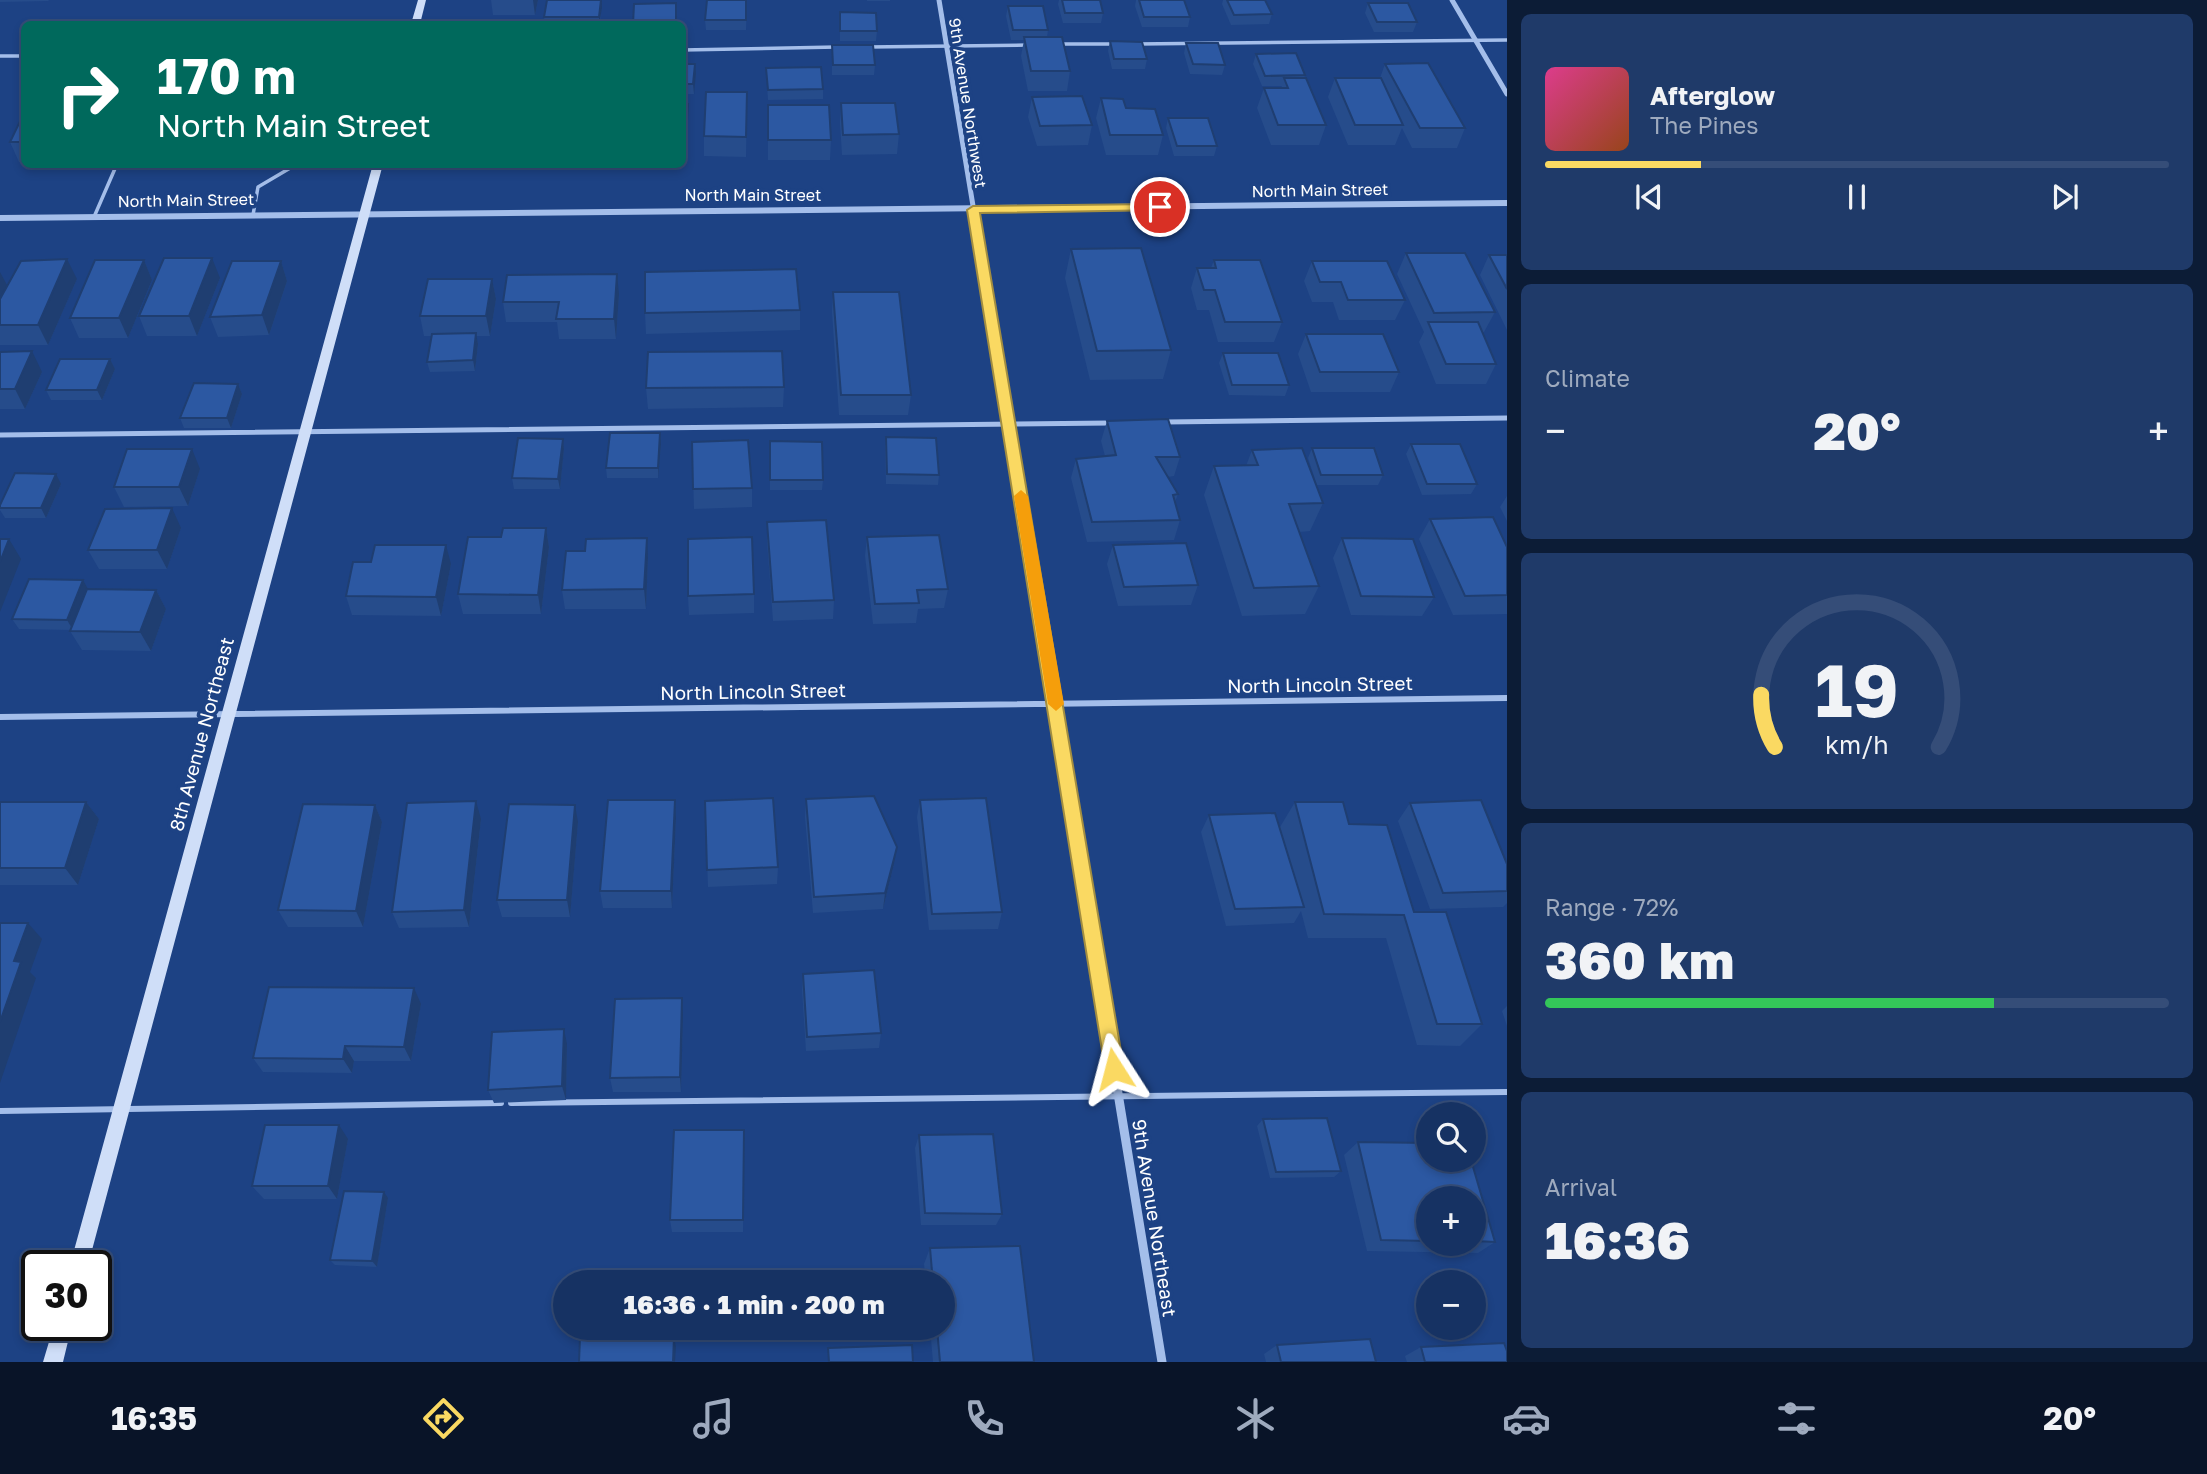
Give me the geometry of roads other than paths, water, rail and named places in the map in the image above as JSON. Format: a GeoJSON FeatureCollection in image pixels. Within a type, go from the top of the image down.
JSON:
{"type":"FeatureCollection","features":[{"type":"Feature","properties":{"kind":"main road"},"geometry":{"type":"LineString","coordinates":[[416,21],[422,0]]}},
{"type":"Feature","properties":{"kind":"main road","name":"8th Avenue Northeast"},"geometry":{"type":"LineString","coordinates":[[83,1250],[377,168]]}},
{"type":"Feature","properties":{"kind":"main road"},"geometry":{"type":"LineString","coordinates":[[53,1362],[59,1341]]}},
{"type":"Feature","properties":{"kind":"street","name":"9th Avenue Northwest"},"geometry":{"type":"LineString","coordinates":[[939,0],[973,210]]}},
{"type":"Feature","properties":{"kind":"street"},"geometry":{"type":"LineString","coordinates":[[1452,0],[1507,94]]}},
{"type":"Feature","properties":{"kind":"street","name":"North Main Street"},"geometry":{"type":"LineString","coordinates":[[0,218],[1507,203]]}},
{"type":"Feature","properties":{"kind":"street","name":"9th Avenue Northeast"},"geometry":{"type":"LineString","coordinates":[[973,210],[1162,1362]]}},
{"type":"Feature","properties":{"kind":"street","name":"North Lincoln Street"},"geometry":{"type":"LineString","coordinates":[[0,717],[1507,698]]}},
{"type":"Feature","properties":{"kind":"lane"},"geometry":{"type":"LineString","coordinates":[[1128,44],[1507,40]]}},
{"type":"Feature","properties":{"kind":"lane"},"geometry":{"type":"LineString","coordinates":[[1044,45],[1114,44]]}},
{"type":"Feature","properties":{"kind":"lane"},"geometry":{"type":"LineString","coordinates":[[863,47],[1030,45]]}},
{"type":"Feature","properties":{"kind":"lane"},"geometry":{"type":"LineString","coordinates":[[686,50],[849,47]]}},
{"type":"Feature","properties":{"kind":"lane"},"geometry":{"type":"LineString","coordinates":[[0,56],[21,56]]}},
{"type":"Feature","properties":{"kind":"lane"},"geometry":{"type":"LineString","coordinates":[[94,217],[115,168]]}},
{"type":"Feature","properties":{"kind":"lane"},"geometry":{"type":"LineString","coordinates":[[253,215],[258,187],[290,168]]}},
{"type":"Feature","properties":{"kind":"lane"},"geometry":{"type":"LineString","coordinates":[[1161,422],[1507,418]]}},
{"type":"Feature","properties":{"kind":"lane"},"geometry":{"type":"LineString","coordinates":[[0,435],[1120,423]]}},
{"type":"Feature","properties":{"kind":"lane"},"geometry":{"type":"LineString","coordinates":[[0,1111],[123,1107],[1507,1092]]}}]}
